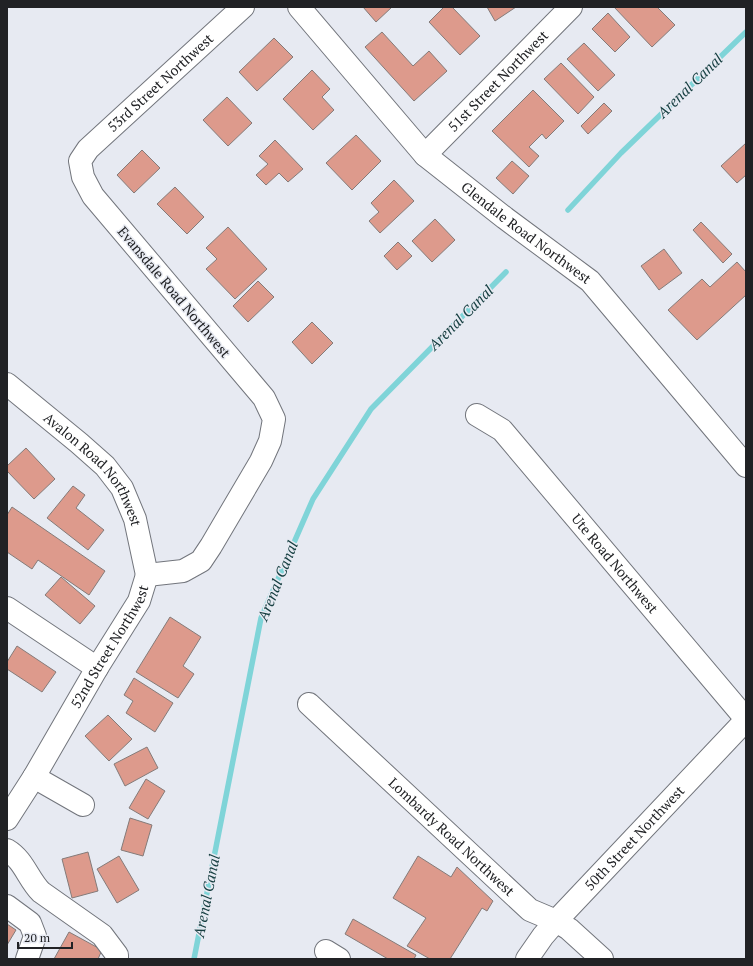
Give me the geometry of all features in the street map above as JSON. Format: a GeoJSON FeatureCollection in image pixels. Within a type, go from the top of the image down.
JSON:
{"type":"FeatureCollection","features":[{"type":"Feature","properties":{"kind":"street","name":"53rd Street Northwest"},"geometry":{"type":"LineString","coordinates":[[80,161],[88,149],[243,7]]}},
{"type":"Feature","properties":{"kind":"street","name":"Glendale Road Northwest"},"geometry":{"type":"LineString","coordinates":[[298,7],[425,155],[590,281],[746,466]]}},
{"type":"Feature","properties":{"kind":"street","name":"51st Street Northwest"},"geometry":{"type":"LineString","coordinates":[[425,155],[571,7]]}},
{"type":"Feature","properties":{"kind":"street","name":"Evansdale Road Northwest"},"geometry":{"type":"LineString","coordinates":[[80,161],[83,177],[93,196],[264,398],[274,420]]}},
{"type":"Feature","properties":{"kind":"street","name":"Avalon Road Northwest"},"geometry":{"type":"LineString","coordinates":[[7,384],[105,466],[122,488],[135,520],[147,575]]}},
{"type":"Feature","properties":{"kind":"street","name":"Ute Road Northwest"},"geometry":{"type":"LineString","coordinates":[[477,415],[502,430],[746,719]]}},
{"type":"Feature","properties":{"kind":"street","name":"52nd Street Northwest"},"geometry":{"type":"LineString","coordinates":[[7,819],[34,777],[97,668],[138,601],[147,575],[183,571],[201,561],[261,461],[270,441],[274,420]]}},
{"type":"Feature","properties":{"kind":"street"},"geometry":{"type":"LineString","coordinates":[[7,608],[97,668]]}},
{"type":"Feature","properties":{"kind":"street","name":"Lombardy Road Northwest"},"geometry":{"type":"LineString","coordinates":[[309,704],[530,910],[556,921],[569,929],[602,959]]}},
{"type":"Feature","properties":{"kind":"street","name":"50th Street Northwest"},"geometry":{"type":"LineString","coordinates":[[527,959],[543,936],[556,921],[746,719]]}},
{"type":"Feature","properties":{"kind":"street"},"geometry":{"type":"LineString","coordinates":[[34,777],[83,806]]}},
{"type":"Feature","properties":{"kind":"street"},"geometry":{"type":"LineString","coordinates":[[7,850],[12,853],[24,866],[33,884],[41,892],[102,935],[117,955],[117,959]]}},
{"type":"Feature","properties":{"kind":"street"},"geometry":{"type":"LineString","coordinates":[[7,906],[30,923],[35,936],[27,959]]}},
{"type":"Feature","properties":{"kind":"building"},"geometry":{"type":"Polygon","coordinates":[[[363,7],[392,7],[376,22],[363,7]]]}},
{"type":"Feature","properties":{"kind":"building"},"geometry":{"type":"Polygon","coordinates":[[[444,7],[452,7],[480,36],[460,55],[429,22],[444,7]]]}},
{"type":"Feature","properties":{"kind":"building"},"geometry":{"type":"Polygon","coordinates":[[[487,7],[516,7],[495,21],[487,7]]]}},
{"type":"Feature","properties":{"kind":"building"},"geometry":{"type":"Polygon","coordinates":[[[614,7],[657,7],[675,25],[652,47],[614,7]]]}},
{"type":"Feature","properties":{"kind":"building"},"geometry":{"type":"Polygon","coordinates":[[[608,13],[630,37],[615,52],[592,29],[608,13]]]}},
{"type":"Feature","properties":{"kind":"building"},"geometry":{"type":"Polygon","coordinates":[[[382,32],[413,66],[429,51],[447,71],[414,101],[365,47],[382,32]]]}},
{"type":"Feature","properties":{"kind":"building"},"geometry":{"type":"Polygon","coordinates":[[[274,38],[293,57],[257,91],[239,72],[274,38]]]}},
{"type":"Feature","properties":{"kind":"building"},"geometry":{"type":"Polygon","coordinates":[[[584,43],[615,75],[598,91],[567,59],[584,43]]]}},
{"type":"Feature","properties":{"kind":"building"},"geometry":{"type":"Polygon","coordinates":[[[561,63],[594,97],[578,114],[544,79],[561,63]]]}},
{"type":"Feature","properties":{"kind":"building"},"geometry":{"type":"Polygon","coordinates":[[[312,70],[330,89],[322,97],[334,110],[313,130],[283,99],[312,70]]]}},
{"type":"Feature","properties":{"kind":"building"},"geometry":{"type":"Polygon","coordinates":[[[533,90],[564,121],[546,139],[542,134],[529,147],[539,156],[529,167],[492,131],[533,90]]]}},
{"type":"Feature","properties":{"kind":"building"},"geometry":{"type":"Polygon","coordinates":[[[227,97],[252,123],[228,146],[203,120],[227,97]]]}},
{"type":"Feature","properties":{"kind":"building"},"geometry":{"type":"Polygon","coordinates":[[[604,103],[612,111],[588,134],[581,126],[604,103]]]}},
{"type":"Feature","properties":{"kind":"building"},"geometry":{"type":"Polygon","coordinates":[[[356,135],[381,161],[352,190],[326,163],[356,135]]]}},
{"type":"Feature","properties":{"kind":"building"},"geometry":{"type":"Polygon","coordinates":[[[275,140],[303,169],[288,182],[279,173],[266,185],[256,175],[268,164],[259,156],[275,140]]]}},
{"type":"Feature","properties":{"kind":"building"},"geometry":{"type":"Polygon","coordinates":[[[746,143],[746,175],[737,183],[721,166],[746,143]]]}},
{"type":"Feature","properties":{"kind":"building"},"geometry":{"type":"Polygon","coordinates":[[[142,150],[160,168],[134,193],[117,175],[142,150]]]}},
{"type":"Feature","properties":{"kind":"building"},"geometry":{"type":"Polygon","coordinates":[[[512,161],[529,176],[513,194],[496,178],[512,161]]]}},
{"type":"Feature","properties":{"kind":"building"},"geometry":{"type":"Polygon","coordinates":[[[394,180],[414,201],[380,233],[369,221],[379,212],[371,203],[394,180]]]}},
{"type":"Feature","properties":{"kind":"building"},"geometry":{"type":"Polygon","coordinates":[[[175,187],[204,217],[187,234],[157,204],[175,187]]]}},
{"type":"Feature","properties":{"kind":"building"},"geometry":{"type":"Polygon","coordinates":[[[435,219],[455,240],[432,262],[412,241],[435,219]]]}},
{"type":"Feature","properties":{"kind":"building"},"geometry":{"type":"Polygon","coordinates":[[[701,222],[732,254],[723,263],[693,230],[701,222]]]}},
{"type":"Feature","properties":{"kind":"building"},"geometry":{"type":"Polygon","coordinates":[[[228,227],[267,269],[235,299],[206,269],[217,259],[206,248],[228,227]]]}},
{"type":"Feature","properties":{"kind":"building"},"geometry":{"type":"Polygon","coordinates":[[[398,242],[412,256],[397,270],[384,256],[398,242]]]}},
{"type":"Feature","properties":{"kind":"building"},"geometry":{"type":"Polygon","coordinates":[[[664,249],[682,273],[659,290],[641,266],[664,249]]]}},
{"type":"Feature","properties":{"kind":"building"},"geometry":{"type":"Polygon","coordinates":[[[737,262],[746,272],[746,295],[697,340],[668,310],[702,279],[710,287],[737,262]]]}},
{"type":"Feature","properties":{"kind":"building"},"geometry":{"type":"Polygon","coordinates":[[[258,281],[274,297],[248,322],[233,306],[258,281]]]}},
{"type":"Feature","properties":{"kind":"building"},"geometry":{"type":"Polygon","coordinates":[[[312,322],[333,343],[312,364],[292,342],[312,322]]]}},
{"type":"Feature","properties":{"kind":"building"},"geometry":{"type":"Polygon","coordinates":[[[26,448],[55,479],[34,499],[7,471],[7,466],[26,448]]]}},
{"type":"Feature","properties":{"kind":"building"},"geometry":{"type":"Polygon","coordinates":[[[73,486],[85,495],[76,508],[104,530],[88,550],[47,518],[73,486]]]}},
{"type":"Feature","properties":{"kind":"building"},"geometry":{"type":"Polygon","coordinates":[[[12,507],[105,571],[89,595],[38,560],[32,569],[7,552],[7,515],[12,507]]]}},
{"type":"Feature","properties":{"kind":"building"},"geometry":{"type":"Polygon","coordinates":[[[61,577],[95,606],[80,624],[45,595],[61,577]]]}},
{"type":"Feature","properties":{"kind":"building"},"geometry":{"type":"Polygon","coordinates":[[[170,617],[201,637],[183,666],[194,674],[178,698],[136,672],[170,617]]]}},
{"type":"Feature","properties":{"kind":"building"},"geometry":{"type":"Polygon","coordinates":[[[17,646],[56,672],[42,692],[7,669],[7,662],[17,646]]]}},
{"type":"Feature","properties":{"kind":"building"},"geometry":{"type":"Polygon","coordinates":[[[134,678],[173,703],[155,732],[126,713],[133,701],[124,695],[134,678]]]}},
{"type":"Feature","properties":{"kind":"building"},"geometry":{"type":"Polygon","coordinates":[[[108,715],[132,739],[109,761],[85,736],[108,715]]]}},
{"type":"Feature","properties":{"kind":"building"},"geometry":{"type":"Polygon","coordinates":[[[147,747],[158,768],[125,786],[114,764],[147,747]]]}},
{"type":"Feature","properties":{"kind":"building"},"geometry":{"type":"Polygon","coordinates":[[[146,779],[165,791],[148,819],[129,808],[146,779]]]}},
{"type":"Feature","properties":{"kind":"building"},"geometry":{"type":"Polygon","coordinates":[[[130,818],[152,825],[143,856],[121,850],[130,818]]]}},
{"type":"Feature","properties":{"kind":"building"},"geometry":{"type":"Polygon","coordinates":[[[88,852],[98,891],[72,898],[62,859],[88,852]]]}},
{"type":"Feature","properties":{"kind":"building"},"geometry":{"type":"Polygon","coordinates":[[[119,856],[139,890],[117,903],[97,869],[119,856]]]}},
{"type":"Feature","properties":{"kind":"building"},"geometry":{"type":"Polygon","coordinates":[[[418,856],[451,877],[457,867],[493,901],[487,911],[482,908],[450,959],[430,959],[407,946],[426,918],[393,898],[418,856]]]}},
{"type":"Feature","properties":{"kind":"building"},"geometry":{"type":"Polygon","coordinates":[[[353,919],[416,955],[414,959],[388,959],[345,934],[353,919]]]}},
{"type":"Feature","properties":{"kind":"building"},"geometry":{"type":"Polygon","coordinates":[[[7,924],[16,930],[7,945],[7,924]]]}},
{"type":"Feature","properties":{"kind":"building"},"geometry":{"type":"Polygon","coordinates":[[[69,932],[102,950],[98,959],[54,959],[69,932]]]}},
{"type":"Feature","properties":{"kind":"waterway","name":"Arenal Canal"},"geometry":{"type":"LineString","coordinates":[[568,210],[621,153],[746,32]]}},
{"type":"Feature","properties":{"kind":"waterway","name":"Arenal Canal"},"geometry":{"type":"LineString","coordinates":[[194,959],[261,618],[313,499],[371,409],[506,272]]}}]}
